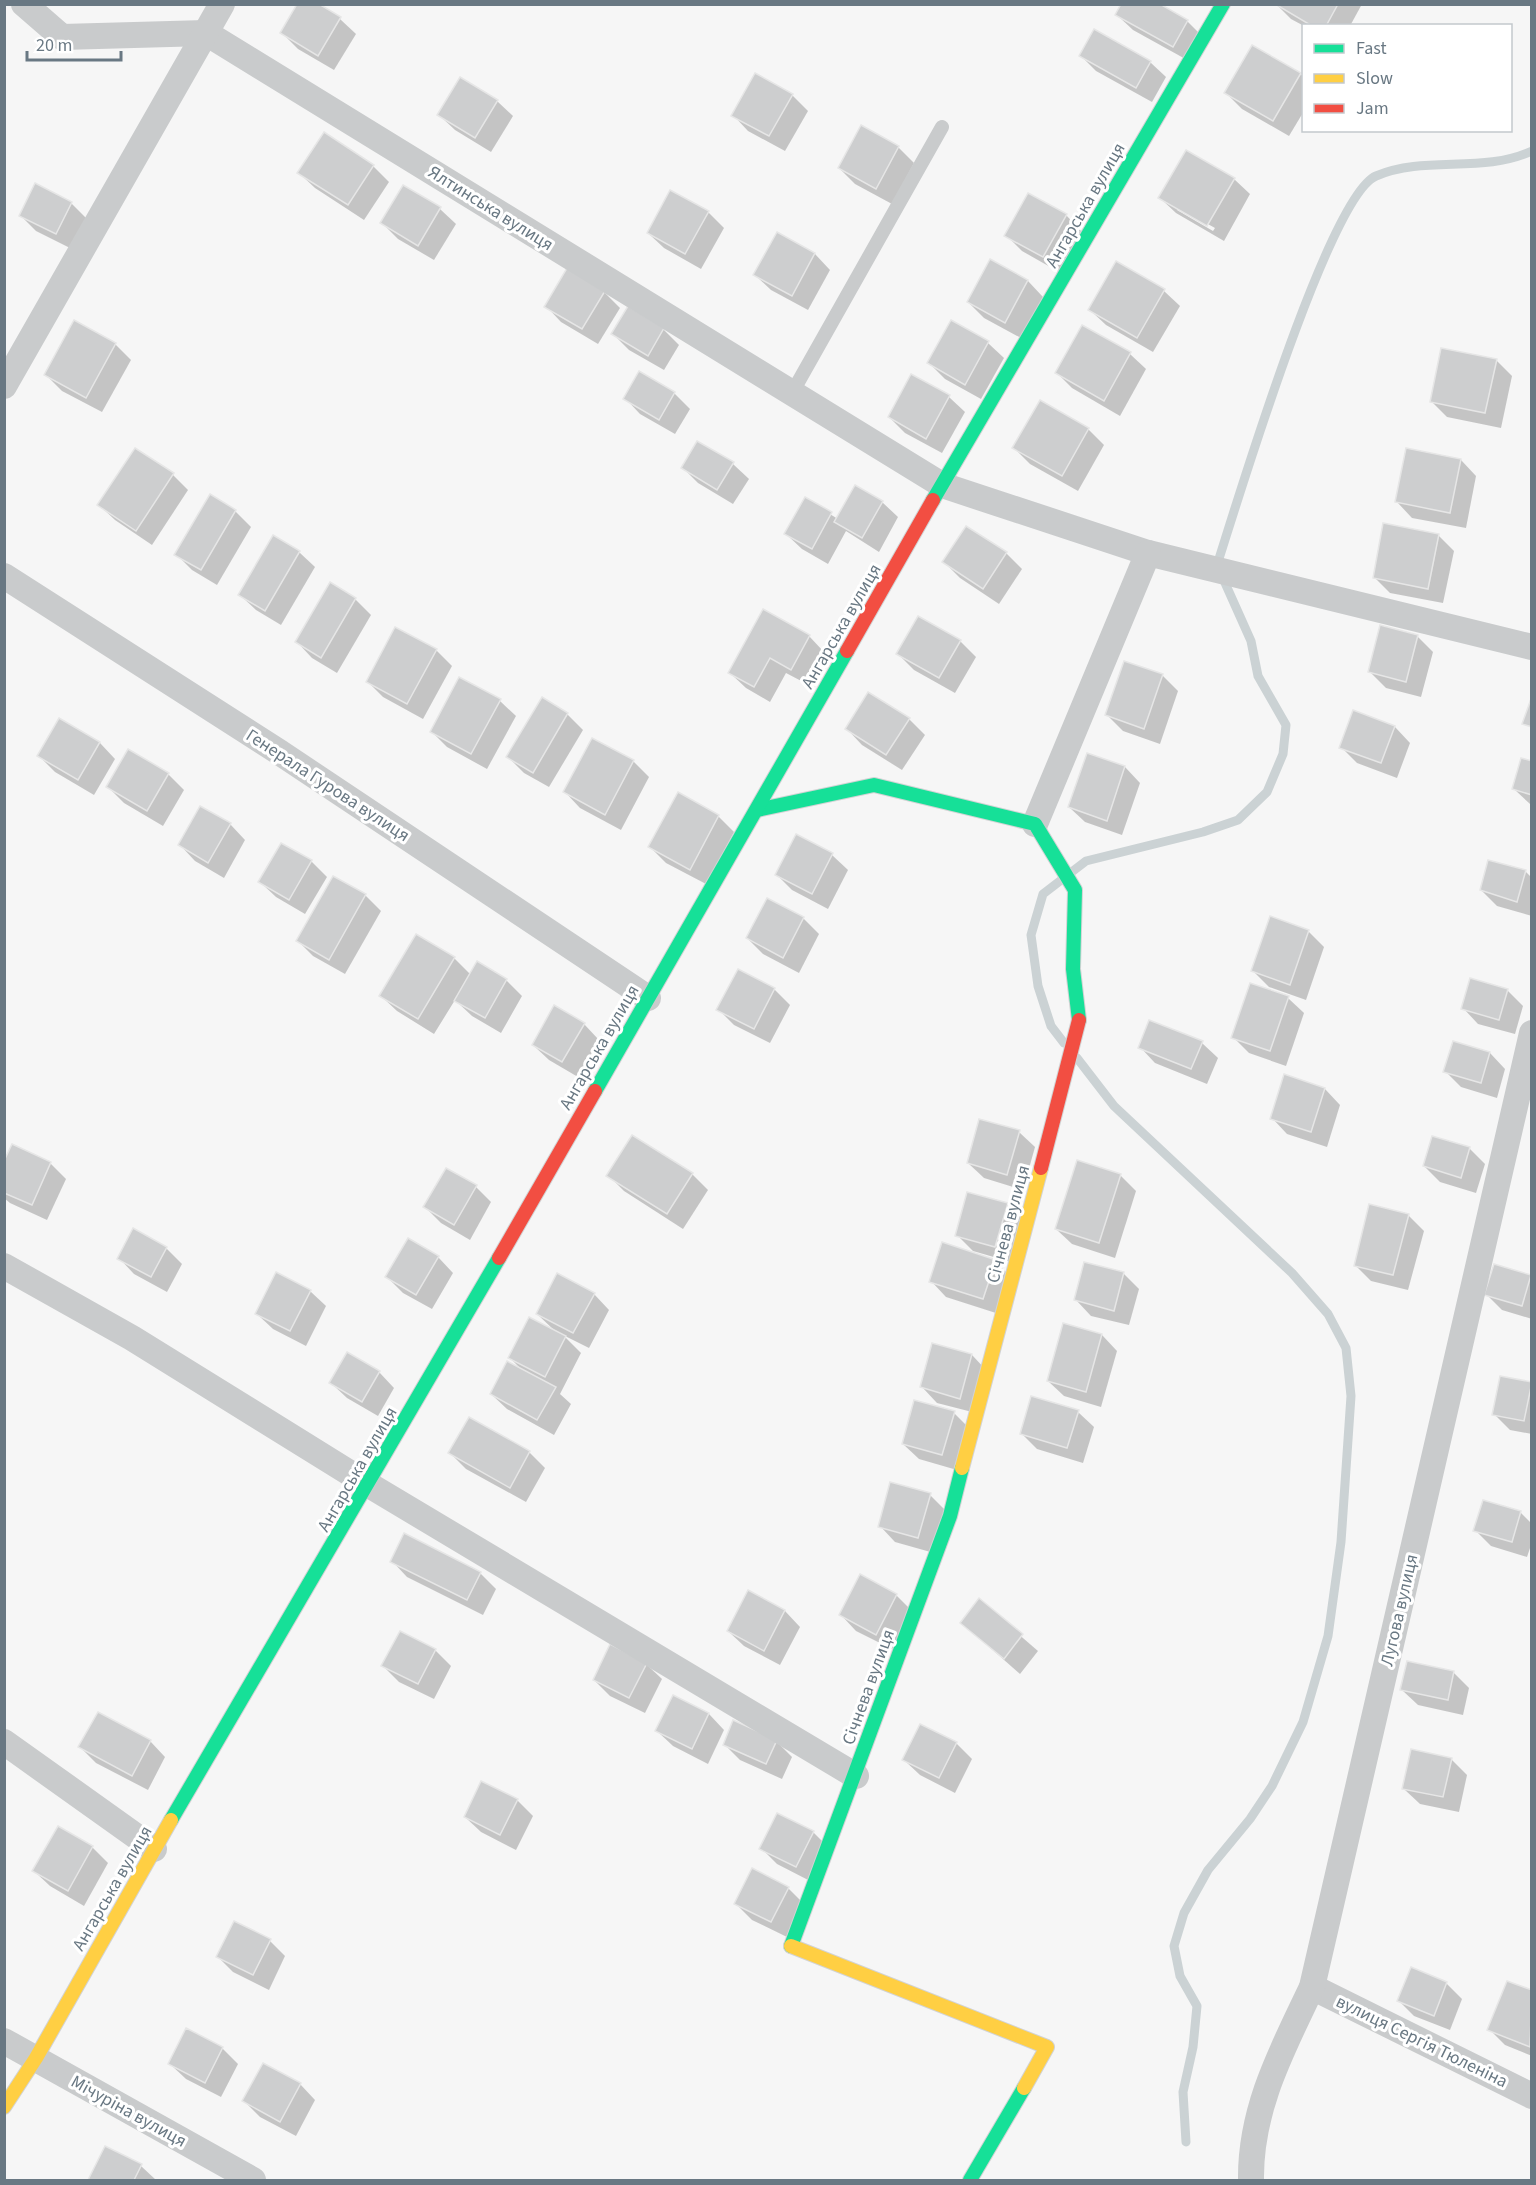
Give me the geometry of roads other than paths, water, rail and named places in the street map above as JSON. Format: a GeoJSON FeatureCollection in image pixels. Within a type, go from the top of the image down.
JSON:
{"type":"FeatureCollection","features":[{"type":"Feature","properties":{"kind":"street"},"geometry":{"type":"LineString","coordinates":[[24,4],[62,37],[206,33]]}},
{"type":"Feature","properties":{"kind":"street"},"geometry":{"type":"LineString","coordinates":[[4,386],[222,4]]}},
{"type":"Feature","properties":{"kind":"street","name":"Ангарська вулиця"},"geometry":{"type":"LineString","coordinates":[[4,2107],[36,2058],[154,1849],[369,1485],[942,485],[1223,4]]}},
{"type":"Feature","properties":{"kind":"street","name":"Ялтинська вулиця"},"geometry":{"type":"LineString","coordinates":[[206,33],[942,485],[1148,553],[1532,647]]}},
{"type":"Feature","properties":{"kind":"street"},"geometry":{"type":"LineString","coordinates":[[757,810],[874,785],[1035,824],[1148,553]]}},
{"type":"Feature","properties":{"kind":"street","name":"Генерала Гурова вулиця"},"geometry":{"type":"LineString","coordinates":[[4,576],[279,752],[648,998]]}},
{"type":"Feature","properties":{"kind":"street","name":"Січнева вулиця"},"geometry":{"type":"LineString","coordinates":[[969,2181],[1047,2047],[790,1948],[856,1776],[950,1516],[1079,1020],[1073,969],[1075,890],[1035,824]]}},
{"type":"Feature","properties":{"kind":"street","name":"Лугова вулиця"},"geometry":{"type":"LineString","coordinates":[[1251,2181],[1253,2132],[1265,2091],[1312,1987],[1532,1033]]}},
{"type":"Feature","properties":{"kind":"street"},"geometry":{"type":"LineString","coordinates":[[4,1266],[132,1338],[369,1485],[856,1776]]}},
{"type":"Feature","properties":{"kind":"street"},"geometry":{"type":"LineString","coordinates":[[4,1742],[154,1849]]}},
{"type":"Feature","properties":{"kind":"street","name":"вулиця Сергія Тюленіна"},"geometry":{"type":"LineString","coordinates":[[1312,1987],[1532,2096]]}},
{"type":"Feature","properties":{"kind":"street","name":"Мічуріна вулиця"},"geometry":{"type":"LineString","coordinates":[[4,2041],[253,2181]]}},
{"type":"Feature","properties":{"kind":"lane"},"geometry":{"type":"LineString","coordinates":[[792,393],[942,127]]}},
{"type":"Feature","properties":{"kind":"waterway"},"geometry":{"type":"LineString","coordinates":[[1064,1043],[1051,1026],[1038,986],[1031,935],[1043,894],[1086,861],[1203,832],[1238,820],[1267,792],[1283,754],[1286,725],[1258,676],[1251,641],[1217,565],[1286,355],[1334,236],[1356,196],[1376,176],[1414,166],[1494,162],[1532,151]]}},
{"type":"Feature","properties":{"kind":"waterway"},"geometry":{"type":"LineString","coordinates":[[1077,1058],[1114,1106],[1292,1273],[1328,1314],[1346,1348],[1351,1396],[1341,1542],[1328,1636],[1303,1722],[1272,1786],[1250,1819],[1208,1870],[1184,1913],[1174,1946],[1180,1976],[1197,2006],[1193,2047],[1183,2092],[1186,2142]]}}]}
